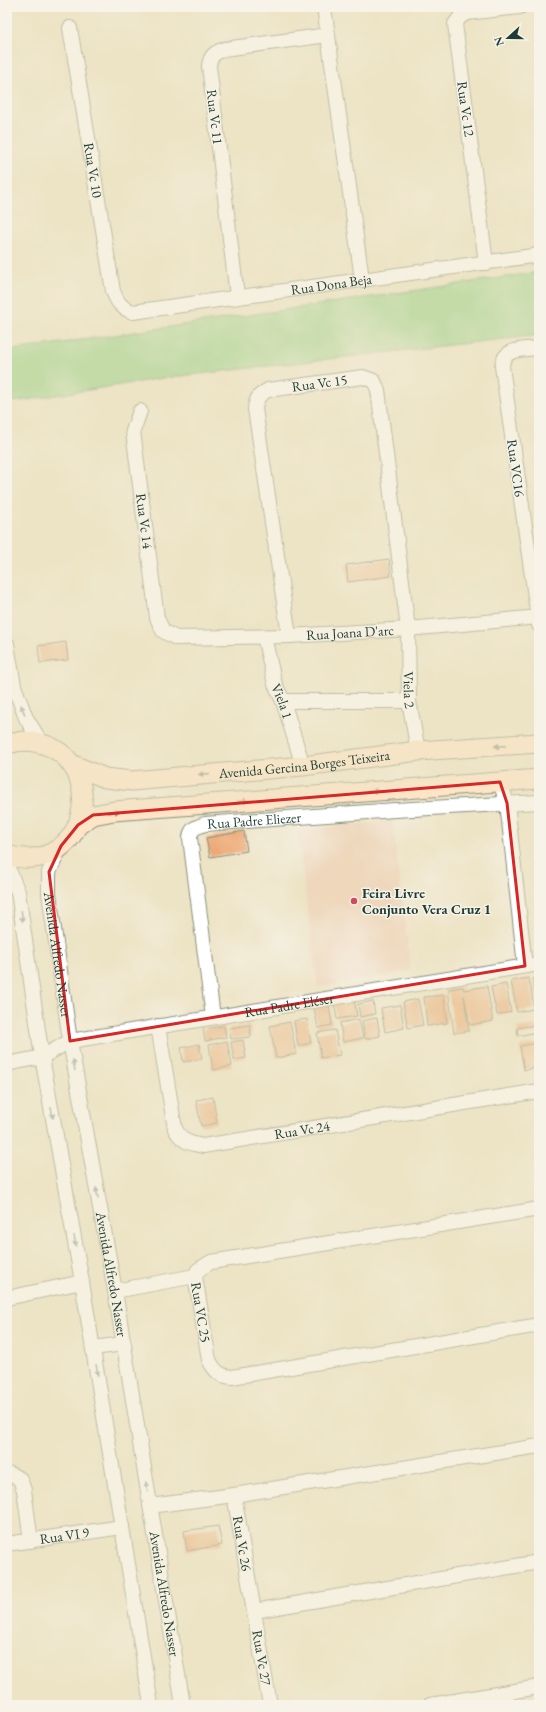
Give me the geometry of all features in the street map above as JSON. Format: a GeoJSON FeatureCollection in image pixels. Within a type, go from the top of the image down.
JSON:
{"type":"FeatureCollection","features":[{"type":"Feature","properties":{"kind":"main road"},"geometry":{"type":"LineString","coordinates":[[7,744],[24,741],[42,744],[58,752],[71,764],[79,778],[83,794],[82,810],[78,825],[71,837],[62,846],[48,854],[33,858],[17,858],[7,855]]}},
{"type":"Feature","properties":{"kind":"main road","name":"Avenida Gercina Borges Teixeira"},"geometry":{"type":"LineString","coordinates":[[71,764],[105,778],[132,780],[303,766],[418,750],[539,744]]}},
{"type":"Feature","properties":{"kind":"main road"},"geometry":{"type":"LineString","coordinates":[[78,825],[93,815],[114,812],[539,779]]}},
{"type":"Feature","properties":{"kind":"street"},"geometry":{"type":"LineString","coordinates":[[324,7],[362,279]]}},
{"type":"Feature","properties":{"kind":"street","name":"Rua Vc 12"},"geometry":{"type":"LineString","coordinates":[[486,263],[455,24],[460,17],[467,13],[481,9],[520,7]]}},
{"type":"Feature","properties":{"kind":"street","name":"Rua Vc 10"},"geometry":{"type":"LineString","coordinates":[[70,28],[112,291],[116,301],[123,309]]}},
{"type":"Feature","properties":{"kind":"street","name":"Rua Vc 11"},"geometry":{"type":"LineString","coordinates":[[237,296],[209,66],[210,58],[216,52],[224,49],[328,36]]}},
{"type":"Feature","properties":{"kind":"street","name":"Rua Dona Beja"},"geometry":{"type":"LineString","coordinates":[[123,309],[133,312],[237,296],[539,256]]}},
{"type":"Feature","properties":{"kind":"street","name":"Rua VC16"},"geometry":{"type":"LineString","coordinates":[[538,620],[502,366],[503,358],[509,352],[539,348]]}},
{"type":"Feature","properties":{"kind":"street","name":"Rua Vc 15"},"geometry":{"type":"LineString","coordinates":[[289,636],[255,409],[256,400],[260,394],[268,390],[363,377],[374,382],[378,390],[408,629]]}},
{"type":"Feature","properties":{"kind":"street","name":"Rua Vc 14"},"geometry":{"type":"LineString","coordinates":[[140,410],[133,431],[157,618],[163,631]]}},
{"type":"Feature","properties":{"kind":"street","name":"Rua Joana D'arc"},"geometry":{"type":"LineString","coordinates":[[163,631],[176,638],[264,637],[538,620]]}},
{"type":"Feature","properties":{"kind":"street","name":"Viela 2"},"geometry":{"type":"LineString","coordinates":[[408,629],[409,701],[418,750]]}},
{"type":"Feature","properties":{"kind":"street","name":"Viela 1"},"geometry":{"type":"LineString","coordinates":[[264,637],[275,684],[283,702],[303,766]]}},
{"type":"Feature","properties":{"kind":"street"},"geometry":{"type":"LineString","coordinates":[[7,644],[14,686],[26,718],[42,744]]}},
{"type":"Feature","properties":{"kind":"street"},"geometry":{"type":"LineString","coordinates":[[283,702],[409,701]]}},
{"type":"Feature","properties":{"kind":"street"},"geometry":{"type":"LineString","coordinates":[[500,782],[506,803],[525,966]]}},
{"type":"Feature","properties":{"kind":"street"},"geometry":{"type":"LineString","coordinates":[[506,803],[539,802]]}},
{"type":"Feature","properties":{"kind":"street","name":"Rua Padre Eliezer"},"geometry":{"type":"LineString","coordinates":[[213,1017],[190,838],[191,831],[196,826],[205,824],[506,803]]}},
{"type":"Feature","properties":{"kind":"street","name":"Avenida Alfredo Nasser"},"geometry":{"type":"LineString","coordinates":[[62,846],[49,872],[49,894],[70,1041],[115,1291],[183,1705]]}},
{"type":"Feature","properties":{"kind":"street"},"geometry":{"type":"LineString","coordinates":[[7,865],[18,892],[42,1057],[82,1282],[152,1705]]}},
{"type":"Feature","properties":{"kind":"street","name":"Rua Padre Eléser"},"geometry":{"type":"LineString","coordinates":[[7,1064],[42,1057],[70,1041],[539,964]]}},
{"type":"Feature","properties":{"kind":"street","name":"Rua Vc 24"},"geometry":{"type":"LineString","coordinates":[[158,1026],[175,1129],[181,1139],[190,1144],[203,1146],[539,1091]]}},
{"type":"Feature","properties":{"kind":"street","name":"Rua VC 25"},"geometry":{"type":"LineString","coordinates":[[539,1209],[211,1262],[198,1270],[196,1276],[209,1360],[216,1372],[223,1376],[232,1377],[539,1325]]}},
{"type":"Feature","properties":{"kind":"street"},"geometry":{"type":"LineString","coordinates":[[115,1291],[196,1276]]}},
{"type":"Feature","properties":{"kind":"street"},"geometry":{"type":"LineString","coordinates":[[7,1298],[82,1282]]}},
{"type":"Feature","properties":{"kind":"street"},"geometry":{"type":"LineString","coordinates":[[93,1348],[124,1344]]}},
{"type":"Feature","properties":{"kind":"street","name":"Rua Vc 26"},"geometry":{"type":"LineString","coordinates":[[254,1611],[234,1495],[539,1446]]}},
{"type":"Feature","properties":{"kind":"street"},"geometry":{"type":"LineString","coordinates":[[7,1474],[20,1479],[24,1490],[31,1541]]}},
{"type":"Feature","properties":{"kind":"street"},"geometry":{"type":"LineString","coordinates":[[150,1506],[234,1495]]}},
{"type":"Feature","properties":{"kind":"street","name":"Rua VI 9"},"geometry":{"type":"LineString","coordinates":[[7,1544],[122,1527]]}},
{"type":"Feature","properties":{"kind":"street"},"geometry":{"type":"LineString","coordinates":[[254,1611],[539,1562]]}},
{"type":"Feature","properties":{"kind":"street","name":"Rua Vc 27"},"geometry":{"type":"LineString","coordinates":[[254,1611],[270,1705]]}},
{"type":"Feature","properties":{"kind":"street"},"geometry":{"type":"LineString","coordinates":[[430,1705],[539,1687]]}},
{"type":"Feature","properties":{"kind":"highlighted area"},"geometry":{"type":"Polygon","coordinates":[[[500,782],[507,803],[525,966],[70,1041],[49,872],[61,846],[78,825],[93,815],[500,782]]]}},
{"type":"Feature","properties":{"kind":"shaded area","name":"Feira Livre Conjunto Vera Cruz 1"},"geometry":{"type":"Polygon","coordinates":[[[392,820],[411,970],[318,987],[297,831],[392,820]]]}},
{"type":"Feature","properties":{"kind":"green space"},"geometry":{"type":"Polygon","coordinates":[[[539,272],[539,335],[163,378],[7,403],[7,351],[539,272]]]}},
{"type":"Feature","properties":{"kind":"building"},"geometry":{"type":"Polygon","coordinates":[[[389,559],[391,576],[348,582],[346,565],[389,559]]]}},
{"type":"Feature","properties":{"kind":"building"},"geometry":{"type":"Polygon","coordinates":[[[66,642],[68,660],[40,663],[38,646],[66,642]]]}},
{"type":"Feature","properties":{"kind":"building"},"geometry":{"type":"Polygon","coordinates":[[[244,831],[247,851],[210,857],[206,838],[244,831]]]}},
{"type":"Feature","properties":{"kind":"building"},"geometry":{"type":"Polygon","coordinates":[[[529,978],[534,1009],[517,1012],[511,981],[529,978]]]}},
{"type":"Feature","properties":{"kind":"building"},"geometry":{"type":"Polygon","coordinates":[[[539,978],[539,1005],[538,1005],[533,979],[539,978]]]}},
{"type":"Feature","properties":{"kind":"building"},"geometry":{"type":"Polygon","coordinates":[[[506,984],[511,1012],[497,1015],[491,987],[506,984]]]}},
{"type":"Feature","properties":{"kind":"building"},"geometry":{"type":"Polygon","coordinates":[[[487,986],[493,1021],[470,1025],[464,996],[469,1031],[454,1033],[448,989],[463,987],[464,990],[487,986]]]}},
{"type":"Feature","properties":{"kind":"building"},"geometry":{"type":"Polygon","coordinates":[[[444,995],[447,1023],[427,1026],[424,997],[444,995]]]}},
{"type":"Feature","properties":{"kind":"building"},"geometry":{"type":"Polygon","coordinates":[[[418,999],[423,1025],[408,1028],[403,1002],[418,999]]]}},
{"type":"Feature","properties":{"kind":"building"},"geometry":{"type":"Polygon","coordinates":[[[354,1000],[357,1016],[337,1019],[334,1003],[354,1000]]]}},
{"type":"Feature","properties":{"kind":"building"},"geometry":{"type":"Polygon","coordinates":[[[373,1001],[375,1014],[360,1017],[358,1004],[373,1001]]]}},
{"type":"Feature","properties":{"kind":"building"},"geometry":{"type":"Polygon","coordinates":[[[329,1005],[332,1025],[318,1028],[314,1008],[329,1005]]]}},
{"type":"Feature","properties":{"kind":"building"},"geometry":{"type":"Polygon","coordinates":[[[400,1005],[404,1028],[385,1032],[381,1008],[400,1005]]]}},
{"type":"Feature","properties":{"kind":"building"},"geometry":{"type":"Polygon","coordinates":[[[377,1018],[380,1036],[365,1039],[362,1021],[377,1018]]]}},
{"type":"Feature","properties":{"kind":"building"},"geometry":{"type":"Polygon","coordinates":[[[307,1019],[311,1043],[298,1046],[294,1021],[307,1019]]]}},
{"type":"Feature","properties":{"kind":"building"},"geometry":{"type":"Polygon","coordinates":[[[359,1019],[363,1038],[343,1042],[340,1023],[359,1019]]]}},
{"type":"Feature","properties":{"kind":"building"},"geometry":{"type":"Polygon","coordinates":[[[290,1022],[296,1054],[276,1058],[270,1026],[290,1022]]]}},
{"type":"Feature","properties":{"kind":"building"},"geometry":{"type":"Polygon","coordinates":[[[250,1025],[251,1037],[231,1039],[229,1028],[250,1025]]]}},
{"type":"Feature","properties":{"kind":"building"},"geometry":{"type":"Polygon","coordinates":[[[536,1025],[537,1032],[518,1036],[517,1028],[536,1025]]]}},
{"type":"Feature","properties":{"kind":"building"},"geometry":{"type":"Polygon","coordinates":[[[224,1026],[226,1037],[205,1041],[203,1029],[224,1026]]]}},
{"type":"Feature","properties":{"kind":"building"},"geometry":{"type":"Polygon","coordinates":[[[335,1030],[340,1055],[321,1058],[317,1033],[335,1030]]]}},
{"type":"Feature","properties":{"kind":"building"},"geometry":{"type":"Polygon","coordinates":[[[243,1040],[246,1058],[234,1060],[231,1042],[243,1040]]]}},
{"type":"Feature","properties":{"kind":"building"},"geometry":{"type":"Polygon","coordinates":[[[227,1041],[232,1066],[213,1070],[209,1045],[227,1041]]]}},
{"type":"Feature","properties":{"kind":"building"},"geometry":{"type":"Polygon","coordinates":[[[538,1043],[539,1067],[524,1070],[520,1046],[538,1043]]]}},
{"type":"Feature","properties":{"kind":"building"},"geometry":{"type":"Polygon","coordinates":[[[199,1044],[202,1059],[183,1062],[181,1048],[199,1044]]]}},
{"type":"Feature","properties":{"kind":"building"},"geometry":{"type":"Polygon","coordinates":[[[213,1097],[217,1123],[201,1126],[196,1100],[213,1097]]]}},
{"type":"Feature","properties":{"kind":"building"},"geometry":{"type":"Polygon","coordinates":[[[218,1526],[222,1545],[187,1551],[184,1531],[218,1526]]]}},
{"type":"Feature","properties":{"kind":"place","name":"Feira Livre Conjunto Vera Cruz 1"},"geometry":{"type":"Point","coordinates":[354,901]}}]}
